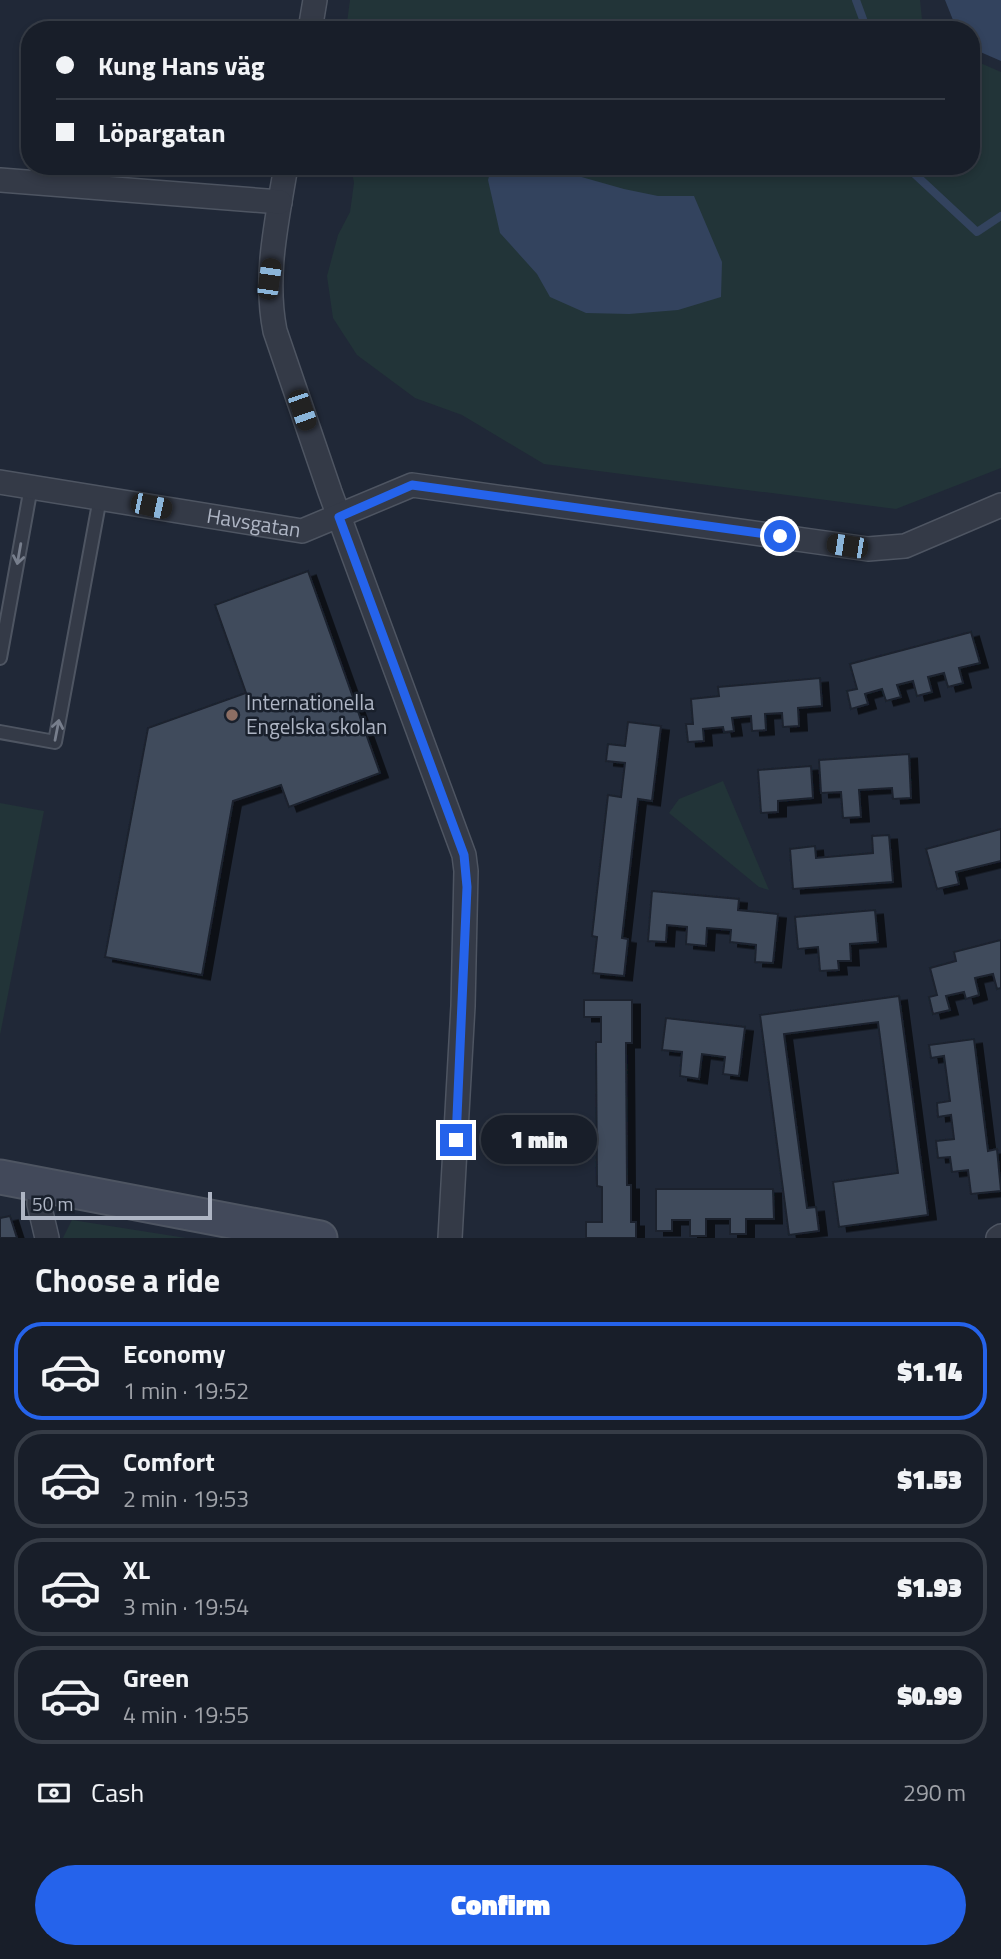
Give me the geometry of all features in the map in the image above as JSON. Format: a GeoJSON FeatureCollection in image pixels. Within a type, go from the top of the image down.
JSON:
{"type":"FeatureCollection","features":[{"type":"Feature","properties":{"kind":"street"},"geometry":{"type":"LineString","coordinates":[[312,21],[315,0]]}},
{"type":"Feature","properties":{"kind":"street"},"geometry":{"type":"LineString","coordinates":[[284,175],[269,279],[275,331],[339,517],[465,863],[467,887],[463,1006],[450,1238]]}},
{"type":"Feature","properties":{"kind":"street"},"geometry":{"type":"LineString","coordinates":[[0,180],[280,202]]}},
{"type":"Feature","properties":{"kind":"street","name":"Havsgatan"},"geometry":{"type":"LineString","coordinates":[[0,482],[302,531],[412,485],[868,549],[905,547],[1001,505]]}},
{"type":"Feature","properties":{"kind":"street"},"geometry":{"type":"LineString","coordinates":[[0,1177],[320,1238]]}},
{"type":"Feature","properties":{"kind":"street"},"geometry":{"type":"LineString","coordinates":[[40,1185],[39,1204],[47,1238]]}},
{"type":"Feature","properties":{"kind":"lane"},"geometry":{"type":"LineString","coordinates":[[0,658],[31,487]]}},
{"type":"Feature","properties":{"kind":"lane"},"geometry":{"type":"LineString","coordinates":[[0,732],[55,742],[100,498]]}},
{"type":"Feature","properties":{"kind":"shaded area"},"geometry":{"type":"Polygon","coordinates":[[[350,0],[920,0],[922,21],[347,21],[350,0]]]}},
{"type":"Feature","properties":{"kind":"shaded area"},"geometry":{"type":"Polygon","coordinates":[[[980,63],[1001,72],[1001,468],[896,509],[544,464],[462,415],[415,398],[357,355],[333,318],[327,276],[338,235],[350,212],[353,175],[980,175],[980,63]]]}},
{"type":"Feature","properties":{"kind":"shaded area"},"geometry":{"type":"Polygon","coordinates":[[[723,781],[769,890],[759,887],[669,813],[679,799],[723,781]]]}},
{"type":"Feature","properties":{"kind":"shaded area"},"geometry":{"type":"Polygon","coordinates":[[[0,803],[44,811],[0,1035],[0,803]]]}},
{"type":"Feature","properties":{"kind":"shaded area"},"geometry":{"type":"Polygon","coordinates":[[[72,1220],[186,1238],[63,1238],[72,1220]]]}},
{"type":"Feature","properties":{"kind":"water"},"geometry":{"type":"Polygon","coordinates":[[[945,0],[1001,0],[1001,61],[980,52],[980,21],[953,21],[945,0]]]}},
{"type":"Feature","properties":{"kind":"water"},"geometry":{"type":"Polygon","coordinates":[[[489,175],[577,175],[658,196],[694,196],[722,262],[721,297],[678,310],[629,314],[586,313],[550,297],[537,274],[500,233],[488,180],[489,175]]]}},
{"type":"Feature","properties":{"kind":"building"},"geometry":{"type":"Polygon","coordinates":[[[308,571],[380,773],[289,807],[281,785],[233,801],[202,975],[105,957],[148,728],[246,693],[215,605],[308,571]]]}},
{"type":"Feature","properties":{"kind":"building"},"geometry":{"type":"Polygon","coordinates":[[[971,632],[980,663],[959,668],[963,683],[948,687],[944,673],[928,677],[932,692],[917,696],[913,681],[897,685],[901,697],[886,701],[882,689],[865,694],[868,704],[851,709],[847,691],[857,689],[850,664],[971,632]]]}},
{"type":"Feature","properties":{"kind":"building"},"geometry":{"type":"Polygon","coordinates":[[[820,678],[822,706],[798,708],[799,726],[783,727],[782,713],[765,714],[766,730],[752,731],[751,716],[732,718],[734,731],[724,732],[723,727],[703,729],[704,741],[688,742],[686,724],[693,724],[691,699],[719,696],[718,687],[820,678]]]}},
{"type":"Feature","properties":{"kind":"building"},"geometry":{"type":"Polygon","coordinates":[[[628,722],[661,726],[652,801],[638,799],[622,938],[628,939],[624,976],[593,973],[597,937],[592,936],[608,795],[621,797],[625,763],[606,761],[608,744],[625,746],[628,722]]]}},
{"type":"Feature","properties":{"kind":"building"},"geometry":{"type":"Polygon","coordinates":[[[909,754],[911,798],[893,799],[892,788],[859,790],[861,817],[843,818],[841,792],[821,793],[819,760],[909,754]]]}},
{"type":"Feature","properties":{"kind":"building"},"geometry":{"type":"Polygon","coordinates":[[[811,766],[813,798],[778,801],[778,812],[761,813],[758,770],[811,766]]]}},
{"type":"Feature","properties":{"kind":"building"},"geometry":{"type":"Polygon","coordinates":[[[1001,829],[1001,861],[956,872],[959,884],[937,889],[926,849],[1001,829]]]}},
{"type":"Feature","properties":{"kind":"building"},"geometry":{"type":"Polygon","coordinates":[[[889,835],[893,882],[793,889],[790,849],[815,846],[816,858],[873,853],[872,836],[889,835]]]}},
{"type":"Feature","properties":{"kind":"building"},"geometry":{"type":"Polygon","coordinates":[[[652,891],[739,899],[738,910],[778,914],[773,963],[755,962],[756,945],[730,942],[731,930],[707,928],[706,946],[686,944],[687,927],[667,925],[666,942],[648,941],[652,891]]]}},
{"type":"Feature","properties":{"kind":"building"},"geometry":{"type":"Polygon","coordinates":[[[875,910],[878,942],[850,944],[851,961],[838,961],[839,970],[820,971],[818,947],[798,949],[795,917],[875,910]]]}},
{"type":"Feature","properties":{"kind":"building"},"geometry":{"type":"Polygon","coordinates":[[[1001,940],[1001,988],[997,989],[993,974],[975,978],[979,995],[966,999],[964,992],[946,996],[950,1010],[933,1014],[929,997],[937,995],[930,968],[956,961],[954,952],[1001,940]]]}},
{"type":"Feature","properties":{"kind":"building"},"geometry":{"type":"Polygon","coordinates":[[[899,996],[928,1215],[839,1227],[833,1182],[898,1173],[878,1022],[784,1034],[807,1208],[816,1207],[819,1231],[789,1235],[760,1015],[899,996]]]}},
{"type":"Feature","properties":{"kind":"building"},"geometry":{"type":"Polygon","coordinates":[[[584,1000],[632,1000],[632,1043],[626,1043],[627,1185],[631,1185],[631,1222],[636,1222],[636,1238],[586,1238],[586,1222],[602,1222],[602,1187],[597,1186],[596,1042],[601,1042],[601,1017],[584,1017],[584,1000]]]}},
{"type":"Feature","properties":{"kind":"building"},"geometry":{"type":"Polygon","coordinates":[[[666,1018],[745,1027],[739,1076],[723,1074],[725,1057],[702,1054],[699,1079],[680,1076],[682,1052],[662,1050],[666,1018]]]}},
{"type":"Feature","properties":{"kind":"building"},"geometry":{"type":"Polygon","coordinates":[[[974,1039],[988,1151],[997,1149],[1001,1191],[971,1194],[968,1170],[952,1172],[950,1157],[938,1158],[936,1141],[954,1139],[951,1115],[938,1117],[937,1103],[950,1101],[944,1056],[931,1058],[929,1045],[974,1039]]]}},
{"type":"Feature","properties":{"kind":"building"},"geometry":{"type":"Polygon","coordinates":[[[656,1189],[773,1189],[774,1219],[746,1219],[746,1234],[730,1234],[730,1219],[706,1219],[706,1236],[690,1236],[690,1220],[672,1220],[672,1231],[656,1231],[656,1189]]]}},
{"type":"Feature","properties":{"kind":"building"},"geometry":{"type":"Polygon","coordinates":[[[10,1216],[17,1238],[0,1238],[0,1218],[10,1216]]]}},
{"type":"Feature","properties":{"kind":"waterway"},"geometry":{"type":"LineString","coordinates":[[856,0],[864,21]]}},
{"type":"Feature","properties":{"kind":"waterway"},"geometry":{"type":"LineString","coordinates":[[916,175],[977,232],[1001,216]]}},
{"type":"Feature","properties":{"kind":"place","name":"Internationella Engelska skolan"},"geometry":{"type":"Point","coordinates":[232,715]}},
{"type":"Feature","properties":{"kind":"route"},"geometry":{"type":"LineString","coordinates":[[456,1140],[467,887],[464,855],[339,517],[412,485],[780,536]]}}]}
